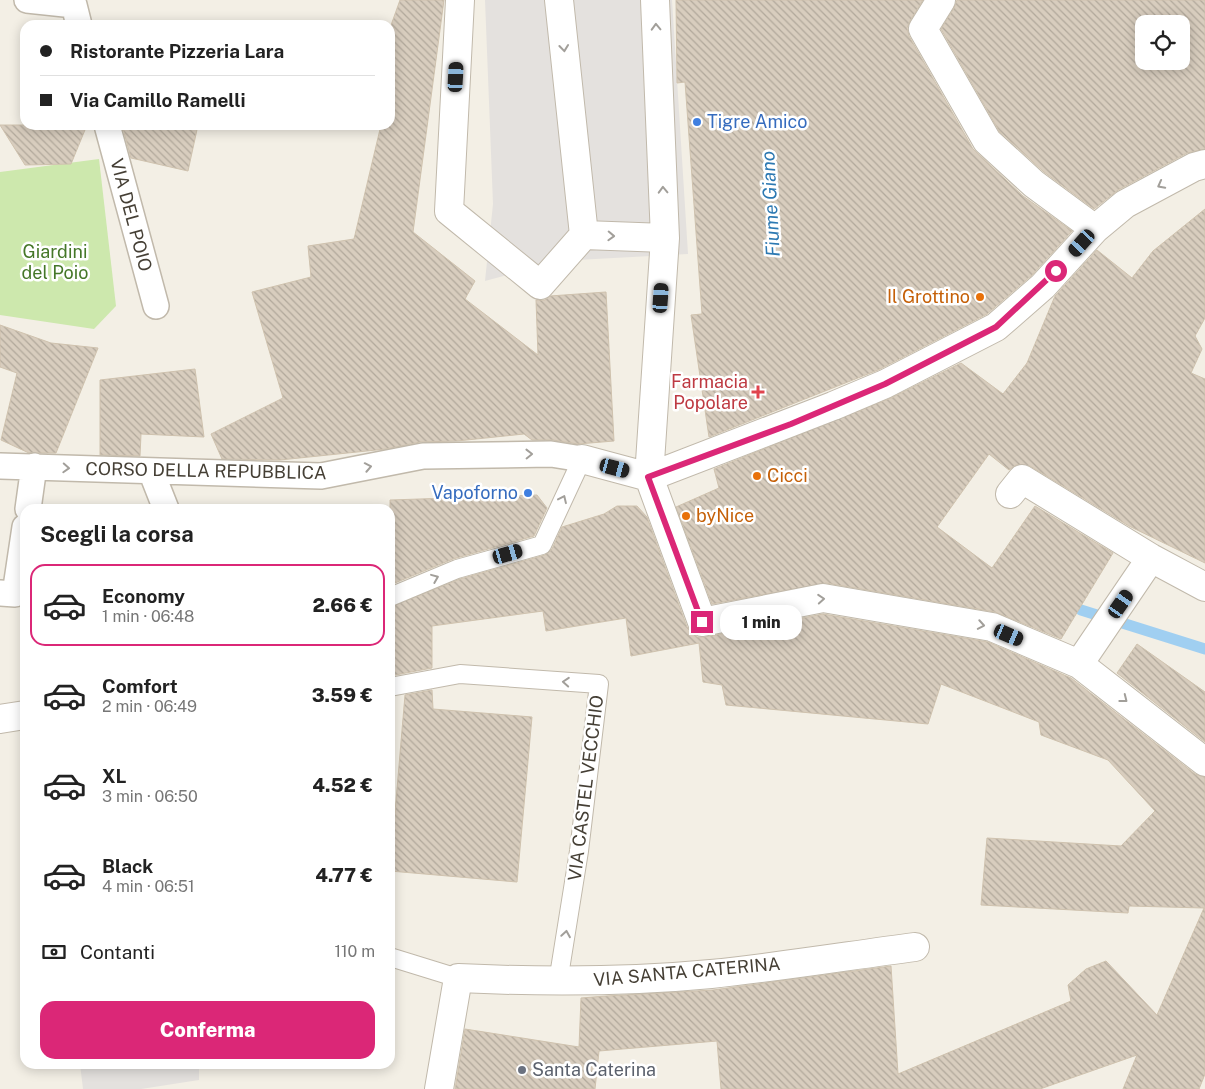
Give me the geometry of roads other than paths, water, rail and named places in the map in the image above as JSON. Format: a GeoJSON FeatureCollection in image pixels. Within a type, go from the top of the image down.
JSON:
{"type":"FeatureCollection","features":[{"type":"Feature","properties":{"kind":"street"},"geometry":{"type":"LineString","coordinates":[[27,0],[74,5],[78,20]]}},
{"type":"Feature","properties":{"kind":"street"},"geometry":{"type":"LineString","coordinates":[[460,0],[449,211],[540,285],[584,235],[559,0]]}},
{"type":"Feature","properties":{"kind":"street"},"geometry":{"type":"LineString","coordinates":[[655,0],[666,238],[648,477],[702,622],[823,598],[992,627],[1079,664],[1205,762]]}},
{"type":"Feature","properties":{"kind":"street"},"geometry":{"type":"LineString","coordinates":[[941,0],[923,28],[987,141],[1034,184],[1095,228]]}},
{"type":"Feature","properties":{"kind":"street","name":"VIA DEL POIO"},"geometry":{"type":"LineString","coordinates":[[108,130],[156,306]]}},
{"type":"Feature","properties":{"kind":"street"},"geometry":{"type":"LineString","coordinates":[[648,477],[791,424],[885,384],[996,327],[1043,286],[1095,228],[1125,204],[1194,167],[1205,164]]}},
{"type":"Feature","properties":{"kind":"street"},"geometry":{"type":"LineString","coordinates":[[584,235],[666,238]]}},
{"type":"Feature","properties":{"kind":"street","name":"CORSO DELLA REPUBBLICA"},"geometry":{"type":"LineString","coordinates":[[0,466],[321,476],[338,468],[423,456],[550,454],[582,459],[648,477]]}},
{"type":"Feature","properties":{"kind":"street"},"geometry":{"type":"LineString","coordinates":[[29,504],[34,466]]}},
{"type":"Feature","properties":{"kind":"street"},"geometry":{"type":"LineString","coordinates":[[151,471],[164,504]]}},
{"type":"Feature","properties":{"kind":"street"},"geometry":{"type":"LineString","coordinates":[[1010,494],[1022,480],[1152,558],[1205,587]]}},
{"type":"Feature","properties":{"kind":"street"},"geometry":{"type":"LineString","coordinates":[[1079,664],[1152,558]]}},
{"type":"Feature","properties":{"kind":"street"},"geometry":{"type":"LineString","coordinates":[[0,593],[15,594],[20,560]]}},
{"type":"Feature","properties":{"kind":"street"},"geometry":{"type":"LineString","coordinates":[[0,719],[20,716]]}},
{"type":"Feature","properties":{"kind":"street","name":"VIA SANTA CATERINA"},"geometry":{"type":"LineString","coordinates":[[458,978],[558,982],[712,974],[915,947]]}},
{"type":"Feature","properties":{"kind":"street"},"geometry":{"type":"LineString","coordinates":[[439,1089],[458,978]]}},
{"type":"Feature","properties":{"kind":"lane"},"geometry":{"type":"LineString","coordinates":[[395,595],[457,569],[542,545],[582,459]]}},
{"type":"Feature","properties":{"kind":"lane","name":"VIA CASTEL VECCHIO"},"geometry":{"type":"LineString","coordinates":[[395,686],[460,674],[599,684],[579,851],[558,982]]}},
{"type":"Feature","properties":{"kind":"lane","name":"VIA SANTA CATERINA"},"geometry":{"type":"LineString","coordinates":[[395,959],[458,978]]}},
{"type":"Feature","properties":{"kind":"waterway","name":"Fiume Giano"},"geometry":{"type":"LineString","coordinates":[[1081,610],[1205,649]]}},
{"type":"Feature","properties":{"kind":"place","name":"Tigre Amico"},"geometry":{"type":"Point","coordinates":[697,122]}},
{"type":"Feature","properties":{"kind":"place","name":"Il Grottino"},"geometry":{"type":"Point","coordinates":[980,297]}},
{"type":"Feature","properties":{"kind":"place","name":"Farmacia Popolare"},"geometry":{"type":"Point","coordinates":[758,392]}},
{"type":"Feature","properties":{"kind":"place","name":"Cicci"},"geometry":{"type":"Point","coordinates":[757,476]}},
{"type":"Feature","properties":{"kind":"place","name":"Vapoforno"},"geometry":{"type":"Point","coordinates":[528,493]}},
{"type":"Feature","properties":{"kind":"place","name":"byNice"},"geometry":{"type":"Point","coordinates":[686,516]}},
{"type":"Feature","properties":{"kind":"place","name":"Santa Caterina"},"geometry":{"type":"Point","coordinates":[522,1070]}},
{"type":"Feature","properties":{"kind":"park label","name":"Giardini del Poio"},"geometry":{"type":"Point","coordinates":[55,262]}}]}
